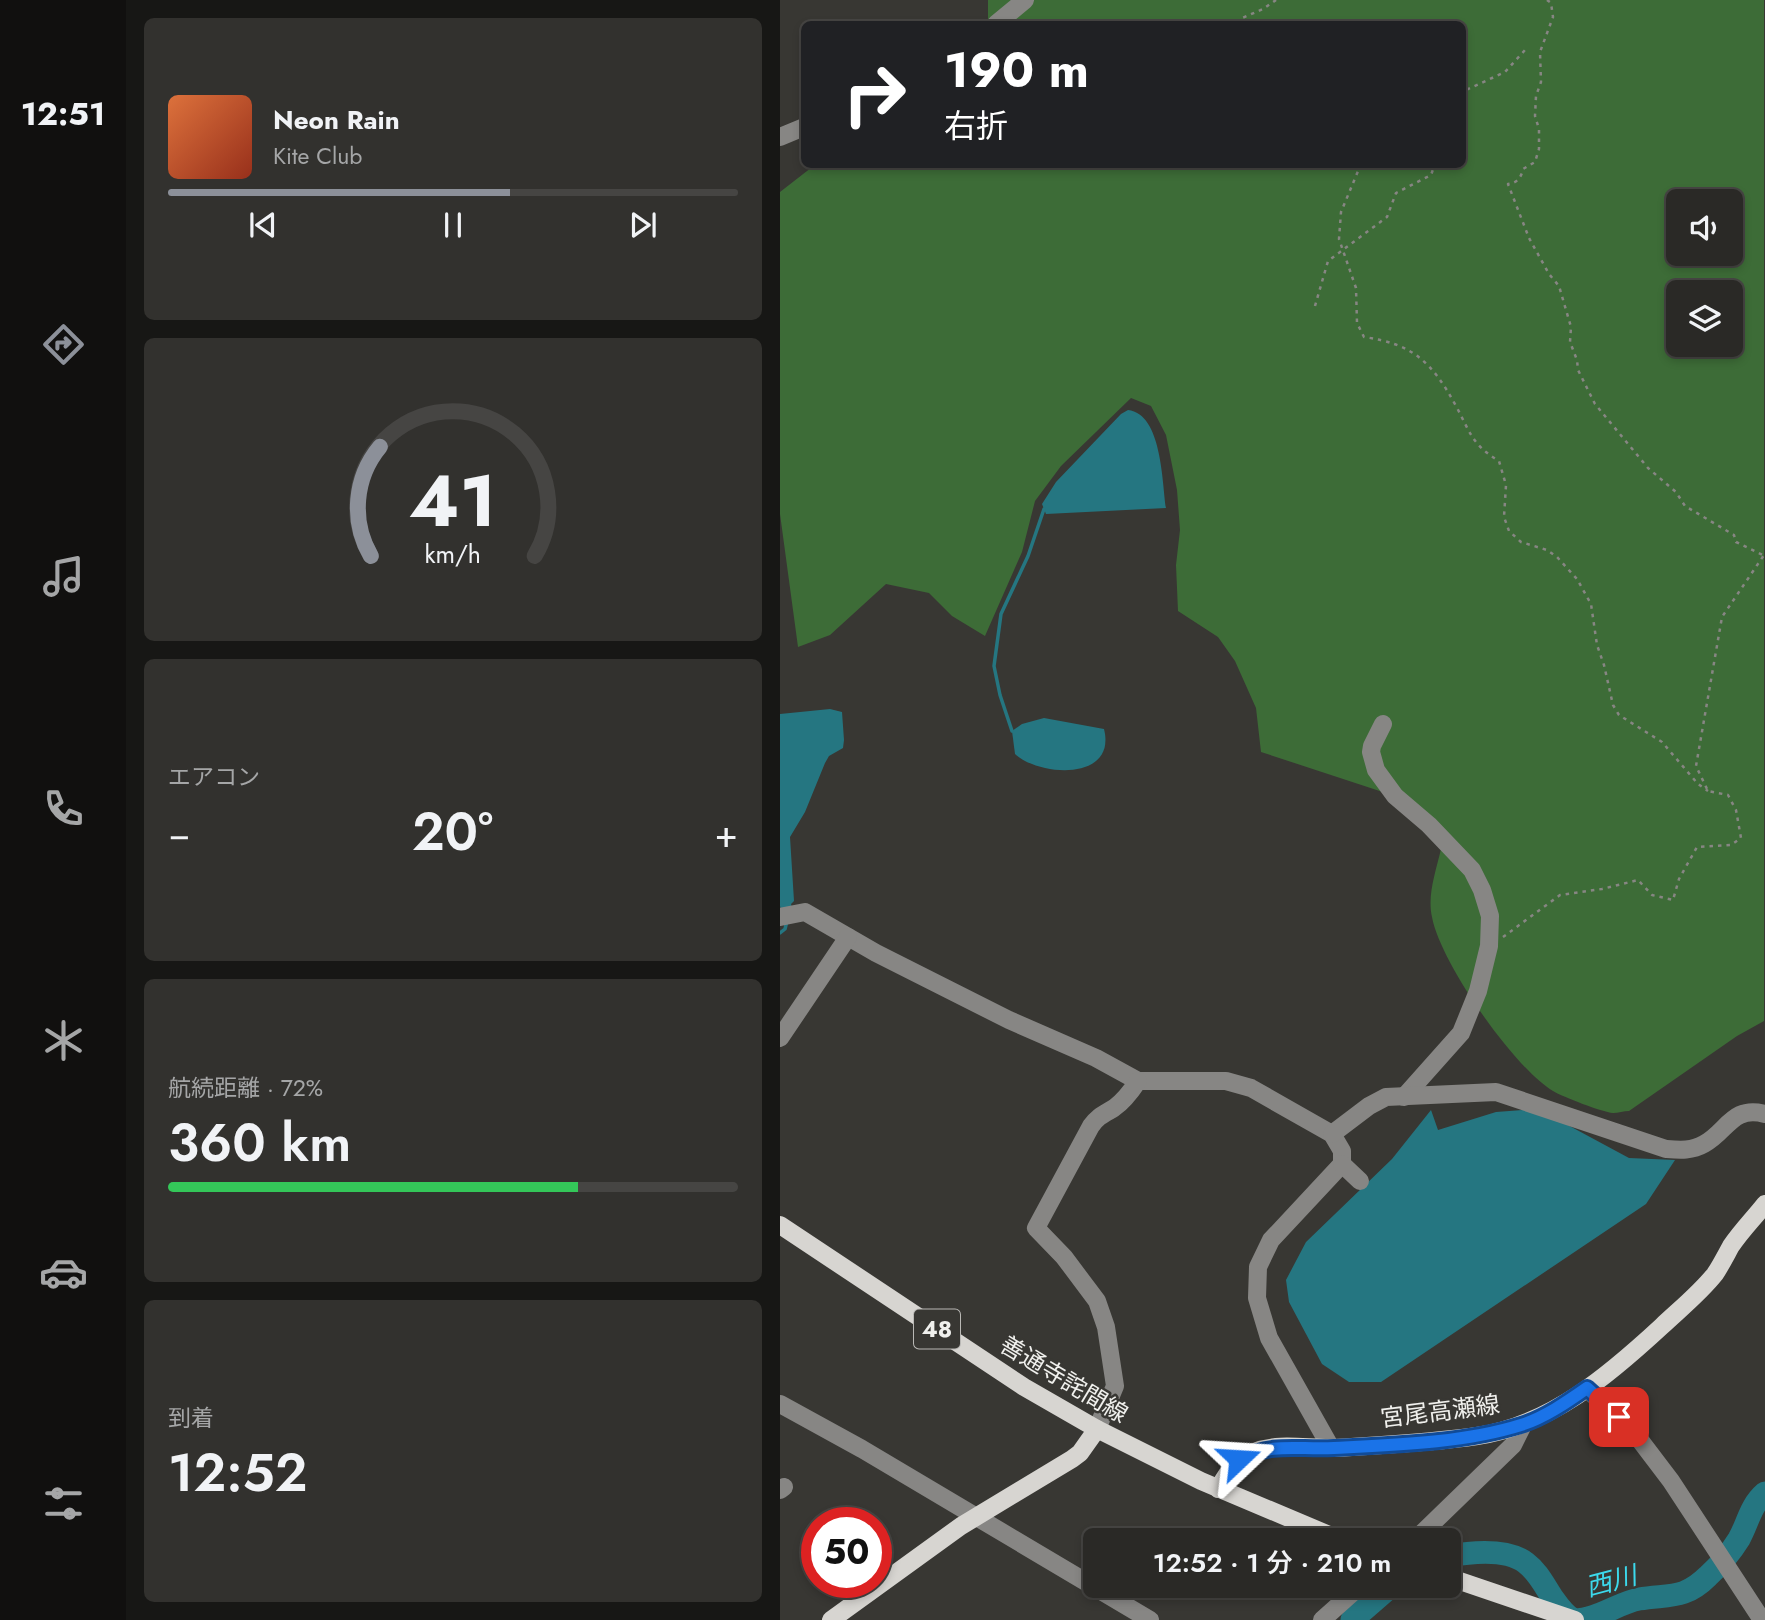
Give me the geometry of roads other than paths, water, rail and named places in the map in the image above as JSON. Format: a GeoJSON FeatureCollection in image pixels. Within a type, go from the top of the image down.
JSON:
{"type":"FeatureCollection","features":[{"type":"Feature","properties":{"kind":"main road","name":"宮尾高瀬線"},"geometry":{"type":"LineString","coordinates":[[1218,1489],[1229,1469],[1239,1459],[1256,1451],[1275,1447],[1331,1448],[1479,1436],[1523,1425],[1587,1388],[1624,1360],[1687,1303],[1715,1273],[1733,1244],[1765,1204]]}},
{"type":"Feature","properties":{"kind":"main road","name":"善通寺詫間線"},"geometry":{"type":"LineString","coordinates":[[780,1225],[1024,1387],[1097,1429],[1218,1489],[1312,1528]]}},
{"type":"Feature","properties":{"kind":"main road"},"geometry":{"type":"LineString","coordinates":[[831,1620],[975,1517],[1072,1459],[1080,1453],[1097,1429]]}},
{"type":"Feature","properties":{"kind":"main road"},"geometry":{"type":"LineString","coordinates":[[1461,1581],[1575,1620]]}},
{"type":"Feature","properties":{"kind":"street"},"geometry":{"type":"LineString","coordinates":[[1000,21],[1025,0]]}},
{"type":"Feature","properties":{"kind":"street"},"geometry":{"type":"LineString","coordinates":[[780,137],[801,128]]}},
{"type":"Feature","properties":{"kind":"street"},"geometry":{"type":"LineString","coordinates":[[1383,724],[1371,752],[1376,770],[1395,796],[1429,825],[1472,870],[1490,916],[1489,946],[1478,992],[1461,1033],[1404,1097]]}},
{"type":"Feature","properties":{"kind":"street"},"geometry":{"type":"LineString","coordinates":[[780,917],[805,912],[876,953],[1009,1020],[1096,1058],[1138,1081],[1226,1081],[1251,1087],[1332,1134],[1342,1151],[1342,1164],[1271,1240],[1258,1267],[1257,1297],[1269,1338],[1331,1448]]}},
{"type":"Feature","properties":{"kind":"street"},"geometry":{"type":"LineString","coordinates":[[780,1038],[848,937]]}},
{"type":"Feature","properties":{"kind":"street"},"geometry":{"type":"LineString","coordinates":[[1097,1429],[1115,1386],[1106,1327],[1097,1301],[1064,1257],[1036,1228],[1091,1126],[1100,1114],[1115,1108],[1138,1081]]}},
{"type":"Feature","properties":{"kind":"street"},"geometry":{"type":"LineString","coordinates":[[1332,1134],[1369,1106],[1386,1097],[1496,1092],[1666,1149],[1677,1150],[1687,1150],[1705,1143],[1735,1116],[1757,1112],[1765,1114]]}},
{"type":"Feature","properties":{"kind":"street"},"geometry":{"type":"LineString","coordinates":[[1342,1164],[1360,1181]]}},
{"type":"Feature","properties":{"kind":"street"},"geometry":{"type":"LineString","coordinates":[[1587,1388],[1630,1427],[1671,1482],[1762,1620]]}},
{"type":"Feature","properties":{"kind":"street"},"geometry":{"type":"LineString","coordinates":[[780,1404],[862,1449],[1150,1620]]}},
{"type":"Feature","properties":{"kind":"street"},"geometry":{"type":"LineString","coordinates":[[1427,1528],[1513,1445],[1523,1425]]}},
{"type":"Feature","properties":{"kind":"street"},"geometry":{"type":"LineString","coordinates":[[1322,1620],[1347,1598]]}},
{"type":"Feature","properties":{"kind":"water"},"geometry":{"type":"Polygon","coordinates":[[[1128,410],[1139,414],[1148,423],[1154,436],[1166,508],[1046,514],[1042,504],[1056,482],[1121,414],[1128,410]]]}},
{"type":"Feature","properties":{"kind":"water"},"geometry":{"type":"Polygon","coordinates":[[[830,709],[842,712],[843,748],[829,756],[805,812],[790,837],[793,912],[782,913],[780,714],[830,709]]]}},
{"type":"Feature","properties":{"kind":"water"},"geometry":{"type":"Polygon","coordinates":[[[1044,718],[1104,729],[1105,746],[1099,758],[1088,766],[1074,770],[1058,770],[1027,762],[1015,754],[1012,731],[1022,724],[1044,718]]]}},
{"type":"Feature","properties":{"kind":"water"},"geometry":{"type":"Polygon","coordinates":[[[1538,1109],[1629,1158],[1675,1160],[1646,1204],[1381,1382],[1349,1382],[1322,1364],[1289,1302],[1286,1280],[1306,1242],[1392,1159],[1431,1110],[1438,1130],[1496,1112],[1538,1109]]]}},
{"type":"Feature","properties":{"kind":"waterway"},"geometry":{"type":"LineString","coordinates":[[1012,731],[994,666],[1001,614],[1028,556],[1044,509]]}},
{"type":"Feature","properties":{"kind":"waterway"},"geometry":{"type":"LineString","coordinates":[[780,933],[785,929],[787,921]]}},
{"type":"Feature","properties":{"kind":"waterway","name":"西川"},"geometry":{"type":"LineString","coordinates":[[1461,1554],[1488,1552],[1518,1558],[1534,1570],[1564,1613],[1574,1620],[1583,1619],[1631,1601],[1684,1593],[1699,1584],[1732,1549],[1753,1509],[1765,1493]]}},
{"type":"Feature","properties":{"kind":"waterway","name":"西川"},"geometry":{"type":"LineString","coordinates":[[1352,1620],[1377,1598]]}}]}
